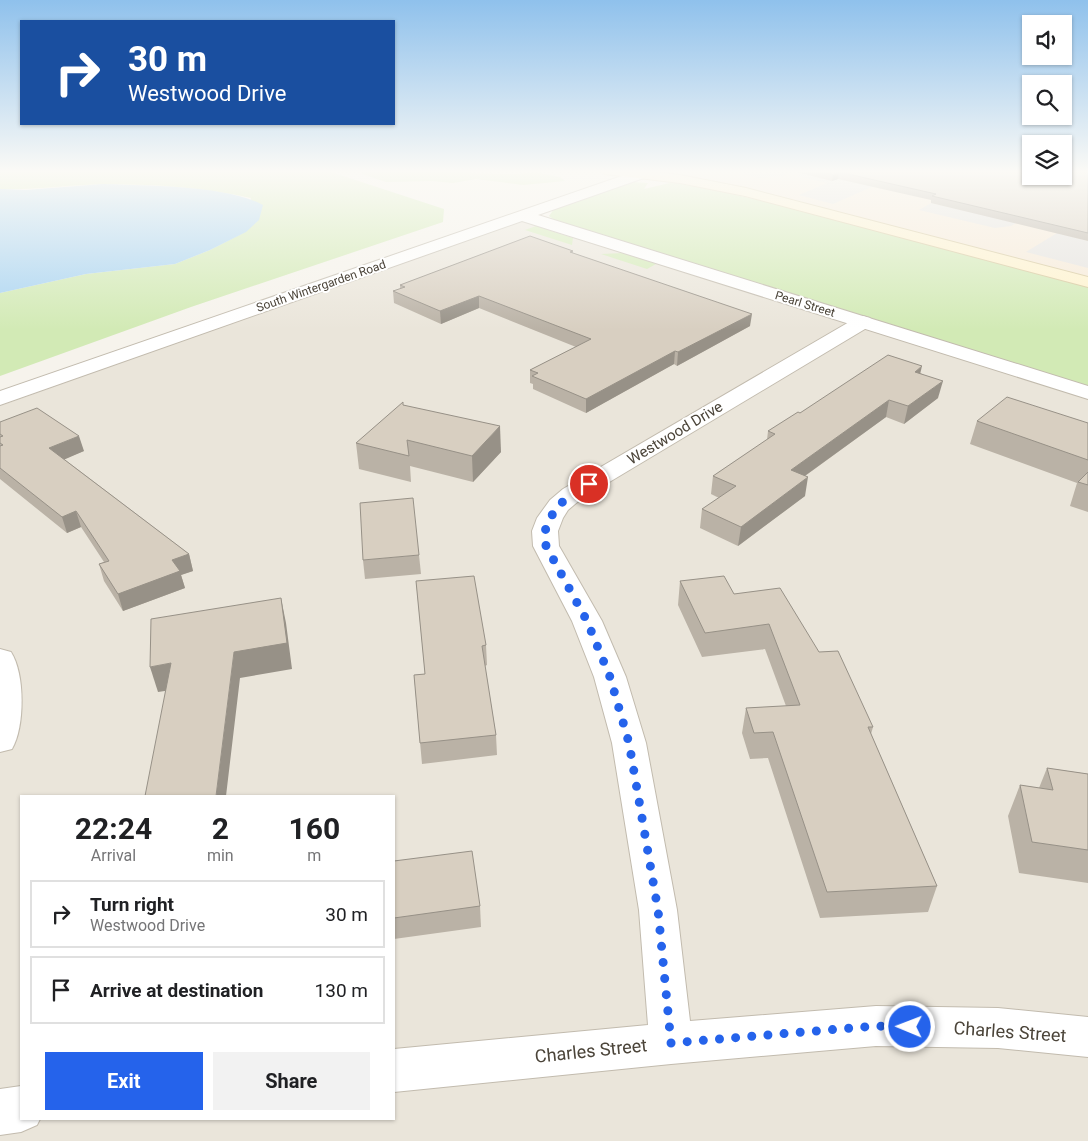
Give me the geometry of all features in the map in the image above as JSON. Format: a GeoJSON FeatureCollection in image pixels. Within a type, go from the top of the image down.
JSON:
{"type":"FeatureCollection","features":[{"type":"Feature","properties":{"kind":"main road"},"geometry":{"type":"LineString","coordinates":[[865,223],[1088,282]]}},
{"type":"Feature","properties":{"kind":"street","name":"South Wintergarden Road"},"geometry":{"type":"LineString","coordinates":[[0,398],[502,223]]}},
{"type":"Feature","properties":{"kind":"street","name":"Pearl Street"},"geometry":{"type":"LineString","coordinates":[[546,223],[1088,393]]}},
{"type":"Feature","properties":{"kind":"street","name":"Westwood Drive"},"geometry":{"type":"LineString","coordinates":[[671,1043],[658,910],[629,743],[610,677],[587,621],[546,546],[545,531],[550,518],[559,505],[572,494],[863,322]]}},
{"type":"Feature","properties":{"kind":"street"},"geometry":{"type":"LineString","coordinates":[[0,658],[4,673],[6,710],[0,740]]}},
{"type":"Feature","properties":{"kind":"street","name":"Charles Street"},"geometry":{"type":"LineString","coordinates":[[395,1071],[671,1043],[876,1026],[998,1028],[1088,1037]]}},
{"type":"Feature","properties":{"kind":"street"},"geometry":{"type":"LineString","coordinates":[[0,1112],[20,1109]]}},
{"type":"Feature","properties":{"kind":"shaded area"},"geometry":{"type":"Polygon","coordinates":[[[509,223],[534,223],[1088,399],[1088,1141],[0,1141],[0,406],[509,223]]]}},
{"type":"Feature","properties":{"kind":"shaded area"},"geometry":{"type":"Polygon","coordinates":[[[883,223],[1088,223],[1088,277],[883,223]]]}},
{"type":"Feature","properties":{"kind":"shaded area"},"geometry":{"type":"Polygon","coordinates":[[[975,223],[1015,223],[1011,226],[995,228],[975,223]]]}},
{"type":"Feature","properties":{"kind":"shaded area"},"geometry":{"type":"Polygon","coordinates":[[[1057,233],[1088,241],[1088,268],[1026,252],[1057,233]]]}},
{"type":"Feature","properties":{"kind":"green space"},"geometry":{"type":"Polygon","coordinates":[[[247,223],[439,223],[191,307],[0,376],[0,293],[86,274],[175,264],[210,250],[245,232],[247,223]]]}},
{"type":"Feature","properties":{"kind":"green space"},"geometry":{"type":"Polygon","coordinates":[[[561,223],[851,223],[1088,287],[1088,386],[561,223]]]}},
{"type":"Feature","properties":{"kind":"green space"},"geometry":{"type":"Polygon","coordinates":[[[536,226],[573,238],[572,245],[525,230],[536,226]]]}},
{"type":"Feature","properties":{"kind":"green space"},"geometry":{"type":"Polygon","coordinates":[[[624,253],[656,264],[647,269],[601,254],[624,253]]]}},
{"type":"Feature","properties":{"kind":"water"},"geometry":{"type":"Polygon","coordinates":[[[0,223],[255,223],[246,232],[210,250],[175,264],[86,274],[0,293],[0,223]]]}},
{"type":"Feature","properties":{"kind":"building"},"geometry":{"type":"Polygon","coordinates":[[[1047,223],[1088,223],[1088,233],[1047,223]]]}},
{"type":"Feature","properties":{"kind":"building"},"geometry":{"type":"Polygon","coordinates":[[[530,236],[573,251],[570,252],[752,314],[678,352],[675,351],[586,399],[532,376],[538,373],[530,370],[591,339],[479,296],[440,311],[393,291],[405,287],[400,285],[530,236]]]}},
{"type":"Feature","properties":{"kind":"building"},"geometry":{"type":"Polygon","coordinates":[[[888,355],[922,366],[915,372],[943,381],[908,406],[889,400],[791,470],[808,477],[741,527],[702,509],[736,486],[713,476],[775,434],[768,431],[798,412],[800,413],[888,355]]]}},
{"type":"Feature","properties":{"kind":"building"},"geometry":{"type":"Polygon","coordinates":[[[1007,397],[1088,423],[1088,460],[977,421],[1007,397]]]}},
{"type":"Feature","properties":{"kind":"building"},"geometry":{"type":"Polygon","coordinates":[[[403,402],[403,405],[500,426],[472,456],[407,440],[409,456],[356,443],[403,402]]]}},
{"type":"Feature","properties":{"kind":"building"},"geometry":{"type":"Polygon","coordinates":[[[37,408],[79,436],[49,448],[189,554],[172,560],[180,571],[118,594],[99,564],[109,561],[76,511],[62,517],[0,468],[0,446],[3,445],[0,443],[0,437],[3,436],[0,434],[0,422],[37,408]]]}},
{"type":"Feature","properties":{"kind":"building"},"geometry":{"type":"Polygon","coordinates":[[[1088,472],[1088,485],[1078,482],[1088,472]]]}},
{"type":"Feature","properties":{"kind":"building"},"geometry":{"type":"Polygon","coordinates":[[[413,498],[419,555],[363,560],[360,503],[413,498]]]}},
{"type":"Feature","properties":{"kind":"building"},"geometry":{"type":"Polygon","coordinates":[[[474,576],[486,645],[482,646],[496,735],[420,743],[414,675],[425,674],[416,581],[474,576]]]}},
{"type":"Feature","properties":{"kind":"building"},"geometry":{"type":"Polygon","coordinates":[[[724,576],[734,594],[780,588],[819,652],[838,651],[873,727],[868,727],[937,886],[827,892],[773,732],[754,733],[746,708],[800,705],[769,624],[705,633],[680,581],[724,576]]]}},
{"type":"Feature","properties":{"kind":"building"},"geometry":{"type":"Polygon","coordinates":[[[281,598],[287,643],[234,652],[216,795],[145,795],[171,663],[150,667],[151,619],[281,598]]]}},
{"type":"Feature","properties":{"kind":"building"},"geometry":{"type":"Polygon","coordinates":[[[1047,768],[1088,774],[1088,850],[1032,842],[1020,785],[1053,790],[1047,768]]]}},
{"type":"Feature","properties":{"kind":"building"},"geometry":{"type":"Polygon","coordinates":[[[472,851],[480,906],[395,918],[395,861],[472,851]]]}},
{"type":"Feature","properties":{"kind":"route"},"geometry":{"type":"LineString","coordinates":[[589,484],[572,494],[559,505],[550,518],[545,531],[546,546],[587,621],[610,677],[629,743],[658,910],[671,1043],[876,1026],[910,1027]]}}]}
